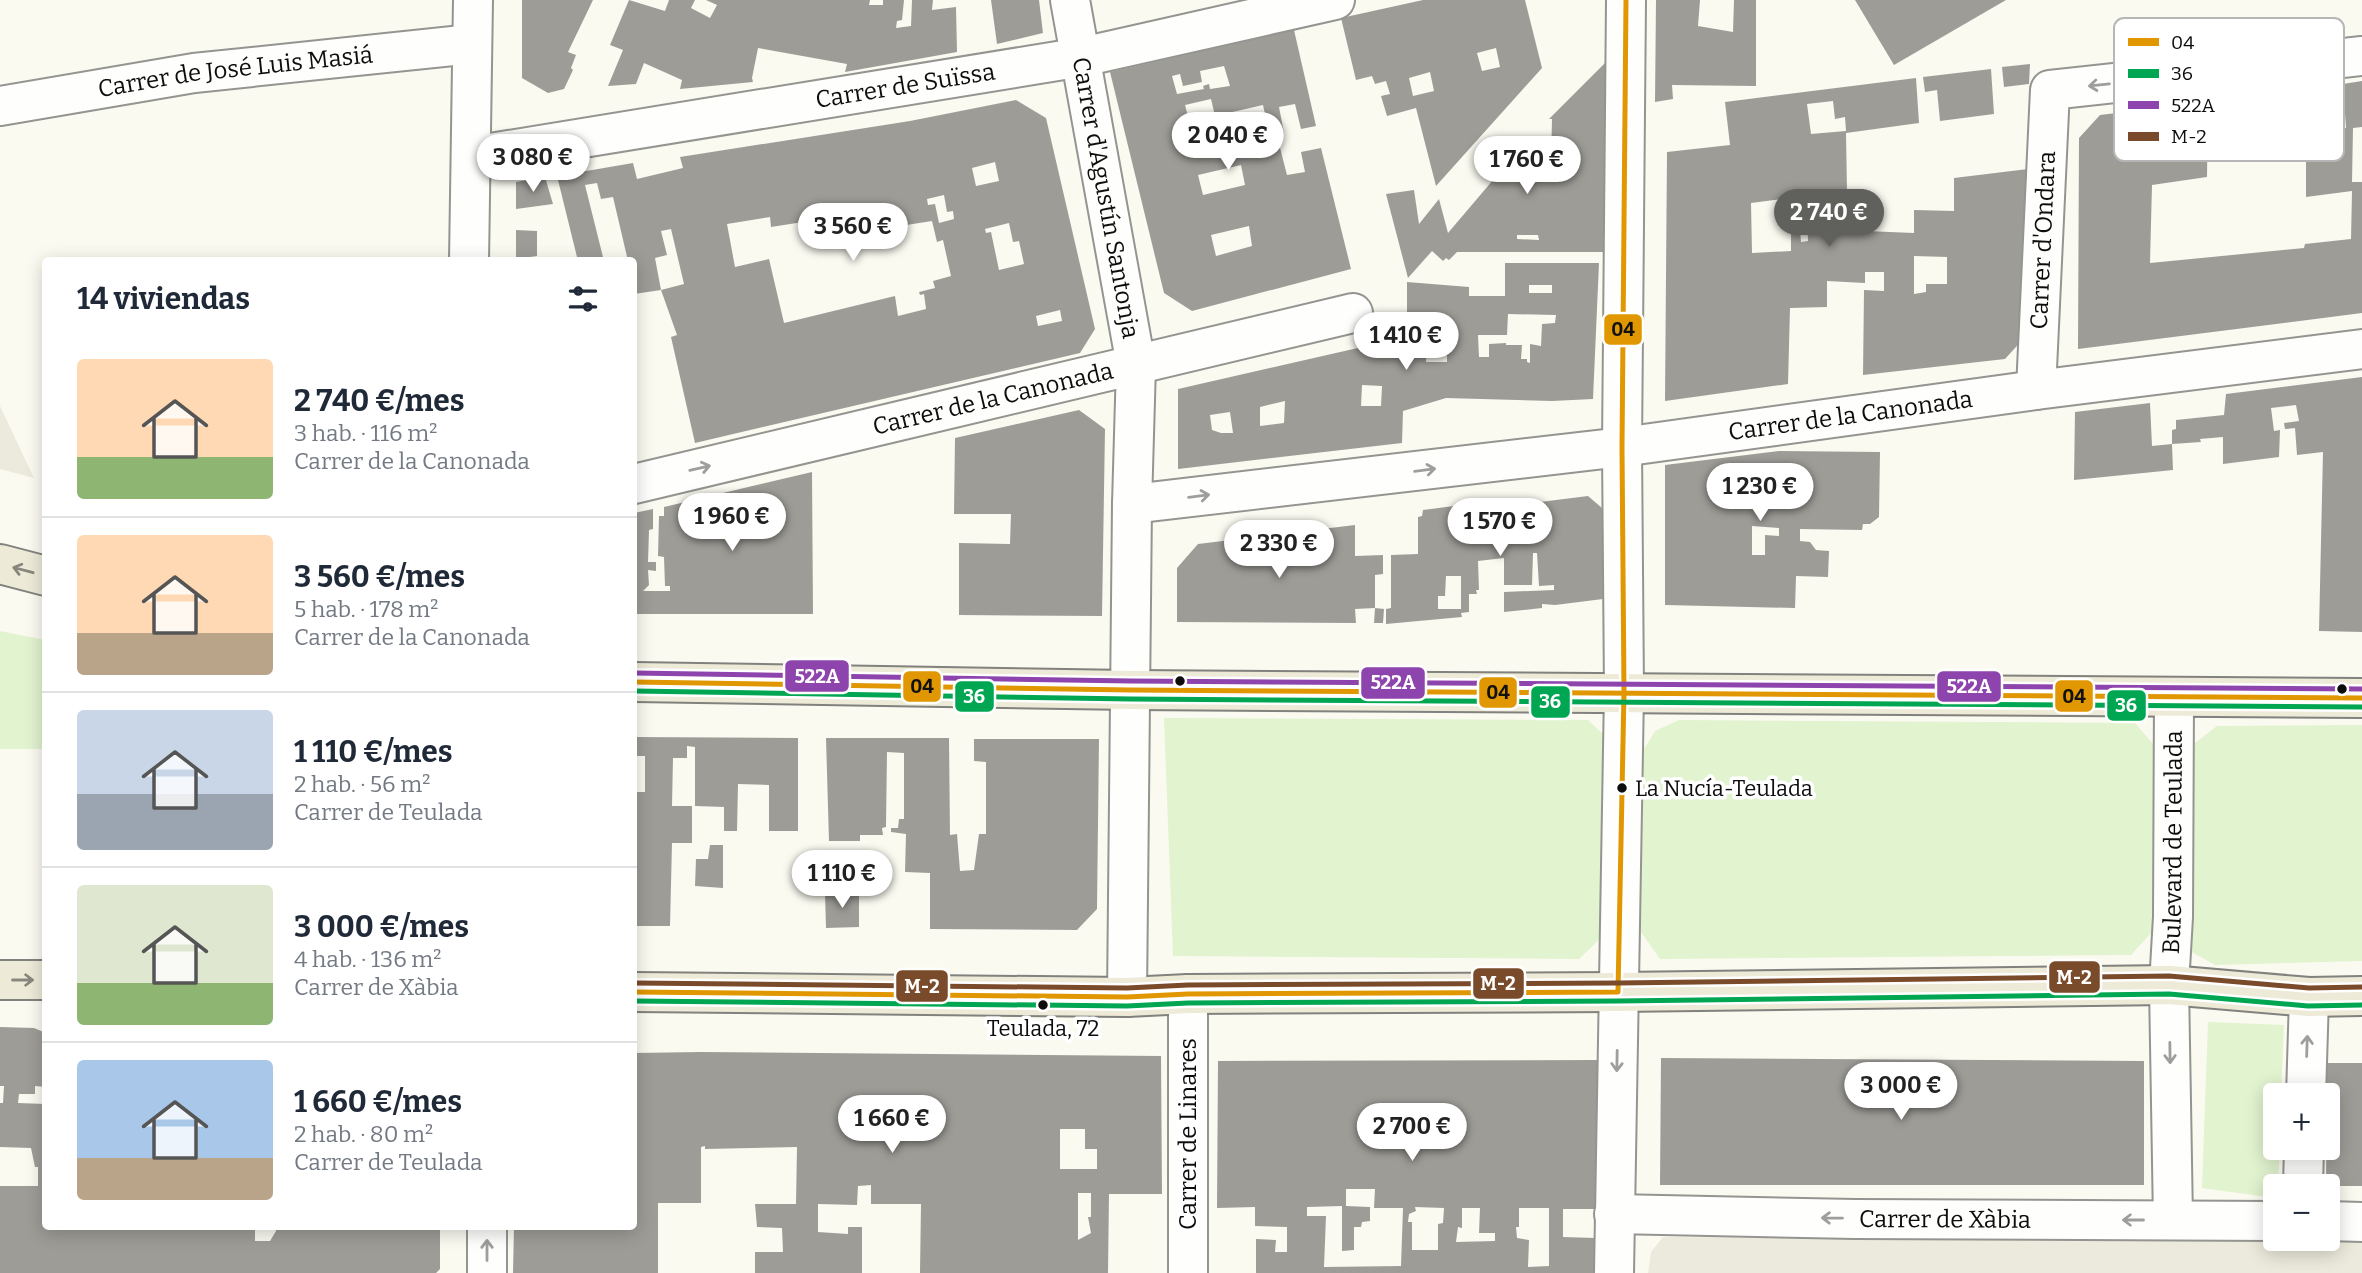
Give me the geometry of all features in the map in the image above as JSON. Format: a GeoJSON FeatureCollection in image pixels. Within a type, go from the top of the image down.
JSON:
{"type":"FeatureCollection","features":[{"type":"Feature","properties":{"kind":"main road"},"geometry":{"type":"LineString","coordinates":[[0,564],[42,575]]}},
{"type":"Feature","properties":{"kind":"main road","name":"Bulevard de Teulada"},"geometry":{"type":"LineString","coordinates":[[637,682],[1131,690],[1624,692],[2174,699],[2362,698]]}},
{"type":"Feature","properties":{"kind":"main road"},"geometry":{"type":"LineString","coordinates":[[0,980],[42,980]]}},
{"type":"Feature","properties":{"kind":"main road"},"geometry":{"type":"LineString","coordinates":[[637,992],[1127,997],[1188,994],[2169,985],[2309,997],[2362,996]]}},
{"type":"Feature","properties":{"kind":"street"},"geometry":{"type":"LineString","coordinates":[[469,257],[472,0]]}},
{"type":"Feature","properties":{"kind":"street","name":"Carrer d'Agustín Santonja"},"geometry":{"type":"LineString","coordinates":[[1070,0],[1136,365],[1127,997]]}},
{"type":"Feature","properties":{"kind":"street","name":"Carrer de Suïssa"},"geometry":{"type":"LineString","coordinates":[[472,156],[1082,57],[1269,7],[1335,0]]}},
{"type":"Feature","properties":{"kind":"street"},"geometry":{"type":"LineString","coordinates":[[1614,1273],[1624,692],[1622,447],[1626,0]]}},
{"type":"Feature","properties":{"kind":"street","name":"Carrer de José Luis Masiá"},"geometry":{"type":"LineString","coordinates":[[0,106],[194,73],[472,44]]}},
{"type":"Feature","properties":{"kind":"street","name":"Carrer d'Ondara"},"geometry":{"type":"LineString","coordinates":[[2344,58],[2362,56]]}},
{"type":"Feature","properties":{"kind":"street","name":"Carrer d'Ondara"},"geometry":{"type":"LineString","coordinates":[[2036,390],[2050,90],[2114,83]]}},
{"type":"Feature","properties":{"kind":"street","name":"Carrer de la Canonada"},"geometry":{"type":"LineString","coordinates":[[637,483],[1353,313]]}},
{"type":"Feature","properties":{"kind":"street","name":"Carrer de la Canonada"},"geometry":{"type":"LineString","coordinates":[[1132,503],[1622,447],[2036,390],[2362,349]]}},
{"type":"Feature","properties":{"kind":"street","name":"Bulevard de Teulada"},"geometry":{"type":"LineString","coordinates":[[2173,1220],[2169,985],[2173,918],[2174,699]]}},
{"type":"Feature","properties":{"kind":"street","name":"Carrer de Linares"},"geometry":{"type":"LineString","coordinates":[[1188,994],[1188,1273]]}},
{"type":"Feature","properties":{"kind":"street"},"geometry":{"type":"LineString","coordinates":[[2306,1083],[2309,997]]}},
{"type":"Feature","properties":{"kind":"street","name":"Carrer de Xàbia"},"geometry":{"type":"LineString","coordinates":[[1614,1214],[1869,1219],[2263,1221]]}},
{"type":"Feature","properties":{"kind":"street"},"geometry":{"type":"LineString","coordinates":[[2340,1221],[2362,1222]]}},
{"type":"Feature","properties":{"kind":"street"},"geometry":{"type":"LineString","coordinates":[[487,1230],[487,1273]]}},
{"type":"Feature","properties":{"kind":"green space"},"geometry":{"type":"Polygon","coordinates":[[[0,631],[42,639],[42,749],[0,749],[0,631]]]}},
{"type":"Feature","properties":{"kind":"green space"},"geometry":{"type":"Polygon","coordinates":[[[1164,718],[1588,720],[1605,736],[1608,931],[1579,959],[1173,956],[1164,718]]]}},
{"type":"Feature","properties":{"kind":"green space"},"geometry":{"type":"Polygon","coordinates":[[[1679,720],[2135,723],[2154,745],[2152,932],[2131,955],[1660,959],[1641,932],[1643,751],[1655,731],[1679,720]]]}},
{"type":"Feature","properties":{"kind":"green space"},"geometry":{"type":"Polygon","coordinates":[[[2362,725],[2362,961],[2215,965],[2190,951],[2190,747],[2217,726],[2362,725]]]}},
{"type":"Feature","properties":{"kind":"green space"},"geometry":{"type":"Polygon","coordinates":[[[2208,1022],[2284,1025],[2282,1083],[2263,1083],[2263,1160],[2279,1160],[2279,1174],[2263,1174],[2263,1196],[2202,1188],[2208,1022]]]}},
{"type":"Feature","properties":{"kind":"shaded area"},"geometry":{"type":"Polygon","coordinates":[[[0,406],[34,478],[0,469],[0,406]]]}},
{"type":"Feature","properties":{"kind":"shaded area"},"geometry":{"type":"Polygon","coordinates":[[[1663,1237],[2263,1240],[2263,1251],[2340,1251],[2340,1240],[2362,1240],[2362,1273],[1648,1273],[1651,1252],[1663,1237]]]}},
{"type":"Feature","properties":{"kind":"building"},"geometry":{"type":"Polygon","coordinates":[[[522,0],[593,0],[568,52],[576,55],[571,68],[573,70],[564,89],[548,93],[522,78],[522,0]]]}},
{"type":"Feature","properties":{"kind":"building"},"geometry":{"type":"Polygon","coordinates":[[[629,0],[665,11],[669,0],[695,0],[691,8],[710,18],[717,5],[706,0],[870,0],[869,5],[883,5],[883,0],[904,0],[902,20],[897,21],[896,28],[911,26],[912,0],[933,0],[932,10],[956,7],[957,52],[845,72],[847,64],[758,48],[753,82],[680,89],[682,80],[644,63],[636,84],[608,86],[623,50],[610,45],[629,0]]]}},
{"type":"Feature","properties":{"kind":"building"},"geometry":{"type":"Polygon","coordinates":[[[991,0],[1039,0],[1043,33],[997,44],[991,0]]]}},
{"type":"Feature","properties":{"kind":"building"},"geometry":{"type":"Polygon","coordinates":[[[1423,0],[1525,0],[1542,68],[1436,186],[1416,108],[1387,116],[1381,96],[1390,94],[1386,81],[1375,84],[1372,76],[1356,80],[1341,18],[1423,0]],[[1496,48],[1477,53],[1482,71],[1500,67],[1496,48]],[[1430,72],[1409,78],[1413,96],[1434,91],[1430,72]]]}},
{"type":"Feature","properties":{"kind":"building"},"geometry":{"type":"Polygon","coordinates":[[[1656,0],[1700,0],[1698,26],[1733,32],[1734,0],[1756,0],[1756,86],[1672,85],[1673,99],[1655,102],[1656,0]]]}},
{"type":"Feature","properties":{"kind":"building"},"geometry":{"type":"Polygon","coordinates":[[[1855,0],[2006,0],[1894,65],[1855,0]]]}},
{"type":"Feature","properties":{"kind":"building"},"geometry":{"type":"Polygon","coordinates":[[[1294,30],[1316,126],[1301,129],[1295,104],[1279,107],[1284,133],[1277,136],[1287,175],[1305,172],[1301,152],[1321,148],[1351,269],[1192,311],[1164,293],[1110,72],[1294,30]],[[1224,66],[1200,71],[1202,82],[1183,86],[1180,74],[1172,76],[1177,94],[1204,89],[1203,86],[1209,84],[1210,89],[1230,86],[1224,66]],[[1211,99],[1185,105],[1193,135],[1209,131],[1214,150],[1270,137],[1263,105],[1215,116],[1211,99]],[[1241,165],[1198,175],[1203,195],[1245,185],[1241,165]],[[1249,226],[1211,235],[1216,256],[1252,246],[1249,226]]]}},
{"type":"Feature","properties":{"kind":"building"},"geometry":{"type":"Polygon","coordinates":[[[1605,63],[1605,252],[1457,252],[1449,260],[1446,258],[1443,261],[1432,251],[1408,278],[1386,194],[1414,190],[1419,224],[1439,199],[1448,233],[1510,160],[1551,161],[1552,119],[1549,119],[1605,63]],[[1517,235],[1517,239],[1539,240],[1538,235],[1517,235]]]}},
{"type":"Feature","properties":{"kind":"building"},"geometry":{"type":"Polygon","coordinates":[[[2030,64],[2029,84],[2004,87],[2002,67],[2030,64]]]}},
{"type":"Feature","properties":{"kind":"building"},"geometry":{"type":"Polygon","coordinates":[[[1991,69],[1994,114],[1940,121],[1937,90],[1925,92],[1923,77],[1991,69]]]}},
{"type":"Feature","properties":{"kind":"building"},"geometry":{"type":"Polygon","coordinates":[[[1916,78],[1919,123],[1846,133],[1847,191],[1826,193],[1827,209],[1835,209],[1836,202],[1850,202],[1849,190],[1864,189],[1866,231],[1914,233],[1914,210],[1954,211],[1954,178],[2028,169],[2025,337],[2005,359],[1863,375],[1864,290],[1884,291],[1884,272],[1865,272],[1865,283],[1827,281],[1827,307],[1790,308],[1788,384],[1665,401],[1667,152],[1730,145],[1725,102],[1916,78]],[[1833,101],[1807,104],[1811,134],[1846,131],[1845,117],[1835,119],[1833,101]],[[1790,198],[1751,203],[1752,253],[1791,251],[1791,229],[1800,229],[1801,242],[1808,241],[1807,212],[1790,215],[1790,198]],[[1914,256],[1914,294],[1926,292],[1926,284],[1947,284],[1947,257],[1914,256]]]}},
{"type":"Feature","properties":{"kind":"building"},"geometry":{"type":"Polygon","coordinates":[[[2362,81],[2362,127],[2353,128],[2352,182],[2362,182],[2362,313],[2078,349],[2079,138],[2100,115],[2114,113],[2114,161],[2207,161],[2207,177],[2152,185],[2150,263],[2304,248],[2305,244],[2351,239],[2352,191],[2306,197],[2306,161],[2344,161],[2344,84],[2362,81]]]}},
{"type":"Feature","properties":{"kind":"building"},"geometry":{"type":"Polygon","coordinates":[[[1016,100],[1046,118],[1095,329],[1080,353],[695,443],[671,337],[677,335],[661,290],[637,294],[637,257],[627,257],[613,197],[601,199],[597,183],[585,185],[603,257],[577,257],[557,176],[633,163],[637,179],[683,168],[680,157],[910,121],[1016,100]],[[995,162],[972,168],[976,186],[999,181],[995,162]],[[944,195],[927,199],[928,205],[935,204],[939,223],[954,219],[953,211],[947,212],[944,195]],[[878,210],[812,221],[813,224],[804,225],[803,222],[771,227],[770,217],[727,224],[735,267],[769,259],[784,323],[895,296],[898,316],[926,309],[924,294],[920,295],[919,292],[935,288],[933,281],[951,276],[943,240],[937,242],[932,221],[881,229],[878,210]],[[1009,223],[985,229],[986,233],[991,232],[999,270],[1024,264],[1019,241],[1013,242],[1009,223]],[[671,229],[661,231],[667,255],[655,258],[661,290],[684,284],[671,229]],[[1060,310],[1036,316],[1038,326],[1062,321],[1060,310]]]}},
{"type":"Feature","properties":{"kind":"building"},"geometry":{"type":"Polygon","coordinates":[[[545,177],[553,204],[516,209],[516,182],[545,177]]]}},
{"type":"Feature","properties":{"kind":"building"},"geometry":{"type":"Polygon","coordinates":[[[516,230],[537,231],[537,256],[516,257],[516,230]]]}},
{"type":"Feature","properties":{"kind":"building"},"geometry":{"type":"Polygon","coordinates":[[[1505,263],[1599,263],[1593,399],[1552,401],[1446,398],[1403,411],[1402,443],[1178,469],[1178,389],[1406,337],[1427,338],[1426,362],[1447,362],[1447,353],[1441,352],[1442,313],[1407,313],[1407,282],[1469,287],[1469,296],[1505,296],[1505,263]],[[1529,285],[1529,293],[1552,293],[1552,285],[1529,285]],[[1508,314],[1507,335],[1478,335],[1479,357],[1489,357],[1489,344],[1506,343],[1522,345],[1521,359],[1527,359],[1530,363],[1530,344],[1541,346],[1542,324],[1555,323],[1556,315],[1508,314]],[[1362,385],[1361,406],[1381,406],[1382,386],[1362,385]],[[1285,401],[1260,407],[1260,426],[1284,423],[1285,401]],[[1230,412],[1210,415],[1212,430],[1233,433],[1230,412]]]}},
{"type":"Feature","properties":{"kind":"building"},"geometry":{"type":"Polygon","coordinates":[[[2362,377],[2362,632],[2319,631],[2323,452],[2297,455],[2295,428],[2285,429],[2284,423],[2299,421],[2296,405],[2271,408],[2274,431],[2280,430],[2279,457],[2223,464],[2223,437],[2172,444],[2172,430],[2176,429],[2176,420],[2224,415],[2226,394],[2362,377]]]}},
{"type":"Feature","properties":{"kind":"building"},"geometry":{"type":"Polygon","coordinates":[[[2150,403],[2152,446],[2172,444],[2173,470],[2074,480],[2075,412],[2150,403]]]}},
{"type":"Feature","properties":{"kind":"building"},"geometry":{"type":"Polygon","coordinates":[[[1079,410],[1105,429],[1102,616],[959,615],[959,543],[1010,544],[1011,514],[954,514],[955,438],[1079,410]]]}},
{"type":"Feature","properties":{"kind":"building"},"geometry":{"type":"Polygon","coordinates":[[[1779,451],[1880,452],[1879,517],[1870,524],[1863,524],[1862,530],[1800,529],[1800,541],[1810,542],[1816,550],[1829,551],[1828,577],[1796,576],[1795,608],[1665,605],[1665,465],[1779,451]],[[1752,526],[1752,555],[1765,555],[1765,535],[1779,536],[1779,528],[1752,526]]]}},
{"type":"Feature","properties":{"kind":"building"},"geometry":{"type":"Polygon","coordinates":[[[812,472],[813,614],[637,614],[637,512],[653,509],[648,562],[656,562],[656,571],[648,570],[649,585],[643,591],[670,591],[670,586],[665,586],[664,557],[658,556],[659,516],[664,516],[664,507],[812,472]]]}},
{"type":"Feature","properties":{"kind":"building"},"geometry":{"type":"Polygon","coordinates":[[[1588,496],[1602,508],[1603,599],[1542,604],[1542,608],[1504,612],[1504,592],[1554,590],[1554,585],[1539,586],[1537,553],[1533,553],[1532,585],[1504,585],[1504,558],[1478,561],[1479,590],[1476,590],[1477,594],[1469,594],[1469,612],[1461,613],[1462,617],[1386,624],[1386,609],[1391,608],[1391,555],[1418,554],[1418,517],[1422,516],[1423,510],[1454,506],[1455,512],[1588,496]],[[1446,576],[1445,596],[1438,596],[1438,609],[1461,609],[1461,576],[1446,576]]]}},
{"type":"Feature","properties":{"kind":"building"},"geometry":{"type":"Polygon","coordinates":[[[1355,525],[1355,556],[1383,555],[1383,574],[1375,575],[1375,608],[1355,609],[1356,623],[1177,622],[1177,568],[1198,544],[1355,525]]]}},
{"type":"Feature","properties":{"kind":"building"},"geometry":{"type":"Polygon","coordinates":[[[1375,608],[1384,609],[1383,623],[1374,623],[1375,608]]]}},
{"type":"Feature","properties":{"kind":"building"},"geometry":{"type":"Polygon","coordinates":[[[637,737],[798,738],[798,831],[769,831],[769,785],[738,784],[737,831],[724,831],[724,807],[695,806],[695,747],[687,746],[687,758],[673,758],[672,806],[692,806],[692,843],[672,843],[670,926],[637,926],[637,792],[645,792],[645,756],[637,756],[637,737]]]}},
{"type":"Feature","properties":{"kind":"building"},"geometry":{"type":"Polygon","coordinates":[[[826,738],[949,738],[950,835],[957,834],[960,871],[974,870],[979,834],[986,834],[986,762],[974,761],[974,739],[1099,739],[1097,909],[1077,930],[930,929],[930,873],[905,872],[906,834],[891,832],[891,828],[898,828],[899,819],[904,819],[904,753],[887,752],[886,827],[882,828],[883,835],[860,835],[860,841],[829,841],[826,738]]]}},
{"type":"Feature","properties":{"kind":"building"},"geometry":{"type":"Polygon","coordinates":[[[710,845],[723,845],[723,888],[695,886],[696,859],[708,859],[710,845]]]}},
{"type":"Feature","properties":{"kind":"building"},"geometry":{"type":"Polygon","coordinates":[[[825,893],[859,894],[859,927],[826,928],[825,893]]]}},
{"type":"Feature","properties":{"kind":"building"},"geometry":{"type":"Polygon","coordinates":[[[0,1027],[34,1028],[42,1031],[42,1087],[35,1086],[35,1094],[19,1094],[18,1103],[42,1104],[42,1230],[255,1230],[255,1241],[270,1241],[276,1230],[440,1230],[440,1269],[436,1273],[0,1273],[0,1186],[38,1186],[38,1167],[35,1167],[31,1148],[0,1147],[0,1103],[3,1103],[4,1086],[0,1086],[0,1027]]]}},
{"type":"Feature","properties":{"kind":"building"},"geometry":{"type":"Polygon","coordinates":[[[637,1053],[1161,1056],[1162,1194],[1109,1194],[1108,1273],[920,1273],[921,1204],[871,1204],[871,1185],[858,1186],[857,1205],[818,1204],[818,1232],[848,1234],[848,1227],[862,1227],[862,1273],[755,1273],[755,1252],[783,1252],[782,1228],[757,1227],[755,1204],[796,1204],[797,1147],[705,1149],[705,1146],[701,1147],[701,1203],[658,1203],[658,1273],[513,1273],[514,1230],[637,1230],[637,1053]],[[1060,1129],[1060,1169],[1097,1169],[1097,1149],[1085,1149],[1085,1129],[1060,1129]],[[1078,1193],[1078,1240],[1091,1233],[1088,1217],[1091,1217],[1091,1193],[1078,1193]]]}},
{"type":"Feature","properties":{"kind":"building"},"geometry":{"type":"Polygon","coordinates":[[[1661,1058],[2144,1061],[2144,1185],[1660,1185],[1661,1058]]]}},
{"type":"Feature","properties":{"kind":"building"},"geometry":{"type":"Polygon","coordinates":[[[1599,1060],[1595,1209],[1563,1209],[1563,1237],[1596,1238],[1595,1273],[1256,1273],[1256,1239],[1276,1240],[1275,1252],[1287,1252],[1287,1227],[1255,1226],[1255,1207],[1217,1208],[1218,1061],[1599,1060]],[[1346,1189],[1346,1206],[1370,1207],[1370,1221],[1362,1222],[1361,1227],[1354,1227],[1354,1250],[1342,1251],[1342,1206],[1307,1207],[1307,1216],[1326,1216],[1324,1267],[1401,1266],[1403,1208],[1374,1208],[1375,1189],[1346,1189]],[[1415,1207],[1416,1211],[1409,1214],[1408,1222],[1412,1222],[1412,1250],[1438,1250],[1438,1224],[1443,1223],[1444,1208],[1415,1207]],[[1462,1208],[1462,1228],[1458,1227],[1456,1242],[1495,1241],[1495,1233],[1479,1233],[1480,1208],[1462,1208]],[[1519,1208],[1519,1227],[1516,1227],[1517,1238],[1529,1240],[1528,1267],[1549,1266],[1549,1208],[1519,1208]]]}},
{"type":"Feature","properties":{"kind":"building"},"geometry":{"type":"Polygon","coordinates":[[[2327,1063],[2362,1063],[2362,1186],[2340,1186],[2340,1174],[2326,1174],[2326,1160],[2340,1160],[2340,1083],[2327,1083],[2327,1063]]]}},
{"type":"Feature","properties":{"kind":"transit line","name":"04"},"geometry":{"type":"LineString","coordinates":[[637,992],[1127,997],[1188,994],[1618,992],[1624,692],[1622,447],[1626,0]]}},
{"type":"Feature","properties":{"kind":"transit line","name":"522A"},"geometry":{"type":"LineString","coordinates":[[637,673],[1131,681],[2362,689]]}},
{"type":"Feature","properties":{"kind":"transit line","name":"04"},"geometry":{"type":"LineString","coordinates":[[637,682],[1131,690],[2362,698]]}},
{"type":"Feature","properties":{"kind":"transit line","name":"36"},"geometry":{"type":"LineString","coordinates":[[637,691],[1131,699],[2362,707]]}},
{"type":"Feature","properties":{"kind":"transit line","name":"M-2"},"geometry":{"type":"LineString","coordinates":[[637,983],[1127,988],[1188,985],[2169,976],[2309,988],[2362,987]]}},
{"type":"Feature","properties":{"kind":"transit line","name":"36"},"geometry":{"type":"LineString","coordinates":[[637,1001],[1127,1006],[1188,1003],[2169,994],[2308,1006],[2362,1005]]}},
{"type":"Feature","properties":{"kind":"place","name":"La Nucía-Teulada"},"geometry":{"type":"Point","coordinates":[1622,788]}},
{"type":"Feature","properties":{"kind":"place","name":"Teulada, 72"},"geometry":{"type":"Point","coordinates":[1043,1005]}}]}
